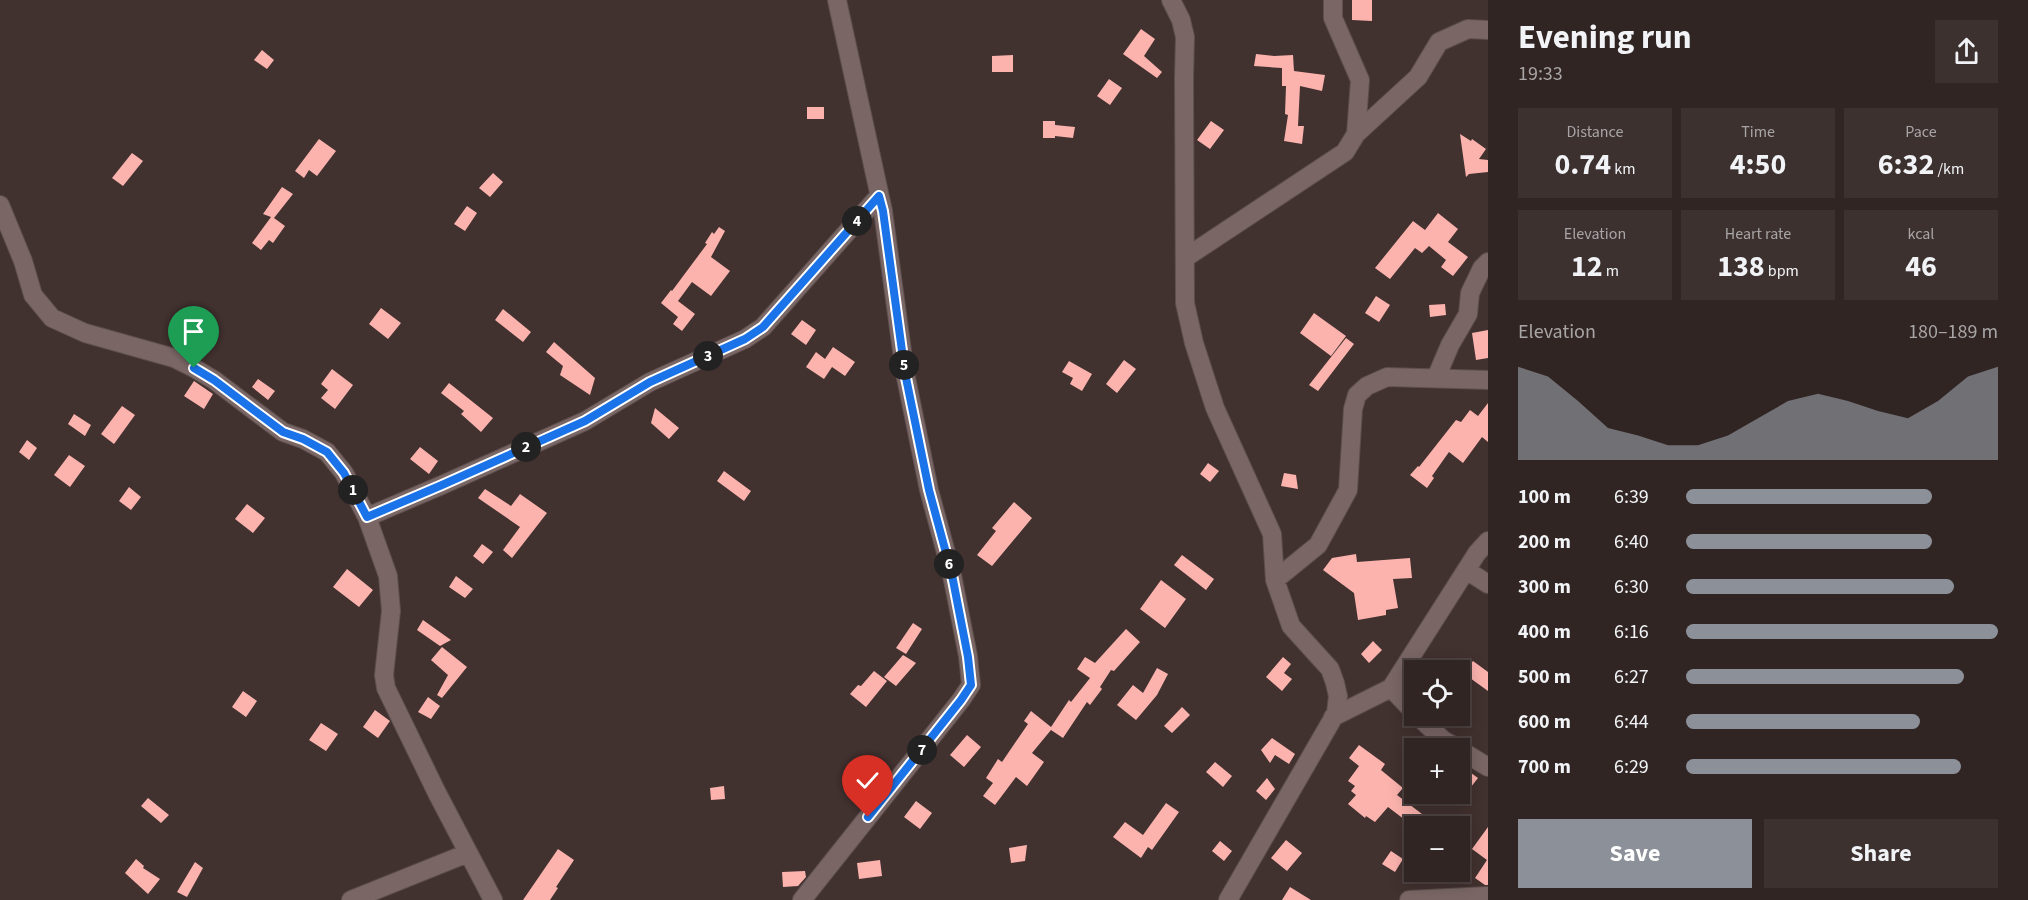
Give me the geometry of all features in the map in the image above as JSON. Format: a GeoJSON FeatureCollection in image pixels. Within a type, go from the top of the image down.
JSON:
{"type":"FeatureCollection","features":[{"type":"Feature","properties":{"kind":"street"},"geometry":{"type":"LineString","coordinates":[[802,900],[971,685],[968,657],[952,575],[929,490],[905,373],[883,211],[837,0]]}},
{"type":"Feature","properties":{"kind":"street"},"geometry":{"type":"LineString","coordinates":[[1171,0],[1182,20],[1185,36],[1185,303],[1194,343],[1215,408],[1272,534],[1275,580],[1292,626],[1330,669],[1338,696],[1334,717],[1228,900]]}},
{"type":"Feature","properties":{"kind":"street"},"geometry":{"type":"LineString","coordinates":[[1333,0],[1333,18],[1360,80],[1356,134]]}},
{"type":"Feature","properties":{"kind":"street"},"geometry":{"type":"LineString","coordinates":[[1185,258],[1345,152],[1356,134],[1418,77],[1439,42],[1468,29],[1488,30]]}},
{"type":"Feature","properties":{"kind":"street"},"geometry":{"type":"LineString","coordinates":[[367,517],[585,421],[650,382],[745,339],[763,327],[879,196]]}},
{"type":"Feature","properties":{"kind":"street"},"geometry":{"type":"LineString","coordinates":[[0,206],[23,261],[33,295],[52,318],[85,333],[174,358],[214,380],[283,432],[303,439],[327,452],[344,473],[367,517],[388,576],[391,611],[384,675],[386,688],[493,900]]}},
{"type":"Feature","properties":{"kind":"street"},"geometry":{"type":"LineString","coordinates":[[1436,378],[1450,345],[1468,314],[1470,293],[1482,268],[1488,262]]}},
{"type":"Feature","properties":{"kind":"street"},"geometry":{"type":"LineString","coordinates":[[1275,580],[1318,545],[1348,490],[1353,409],[1357,395],[1367,386],[1387,377],[1488,380]]}},
{"type":"Feature","properties":{"kind":"street"},"geometry":{"type":"LineString","coordinates":[[1334,717],[1391,688],[1477,553],[1488,540]]}},
{"type":"Feature","properties":{"kind":"street"},"geometry":{"type":"LineString","coordinates":[[1466,570],[1488,584]]}},
{"type":"Feature","properties":{"kind":"street"},"geometry":{"type":"LineString","coordinates":[[1391,688],[1404,702]]}},
{"type":"Feature","properties":{"kind":"street"},"geometry":{"type":"LineString","coordinates":[[1428,726],[1441,738]]}},
{"type":"Feature","properties":{"kind":"street"},"geometry":{"type":"LineString","coordinates":[[1470,756],[1488,767]]}},
{"type":"Feature","properties":{"kind":"street"},"geometry":{"type":"LineString","coordinates":[[351,900],[468,853]]}},
{"type":"Feature","properties":{"kind":"street"},"geometry":{"type":"LineString","coordinates":[[1408,900],[1488,896]]}},
{"type":"Feature","properties":{"kind":"building"},"geometry":{"type":"Polygon","coordinates":[[[1352,0],[1372,0],[1372,21],[1352,20],[1352,0]]]}},
{"type":"Feature","properties":{"kind":"building"},"geometry":{"type":"Polygon","coordinates":[[[1141,29],[1155,39],[1144,56],[1162,72],[1157,78],[1123,54],[1141,29]]]}},
{"type":"Feature","properties":{"kind":"building"},"geometry":{"type":"Polygon","coordinates":[[[262,50],[274,60],[267,69],[254,60],[262,50]]]}},
{"type":"Feature","properties":{"kind":"building"},"geometry":{"type":"Polygon","coordinates":[[[1256,54],[1293,55],[1294,71],[1325,75],[1322,91],[1300,86],[1298,126],[1304,126],[1302,144],[1284,141],[1288,115],[1285,114],[1286,86],[1282,86],[1282,68],[1254,66],[1256,54]]]}},
{"type":"Feature","properties":{"kind":"building"},"geometry":{"type":"Polygon","coordinates":[[[1013,55],[1013,72],[992,72],[992,56],[1013,55]]]}},
{"type":"Feature","properties":{"kind":"building"},"geometry":{"type":"Polygon","coordinates":[[[1109,79],[1122,88],[1110,105],[1097,96],[1109,79]]]}},
{"type":"Feature","properties":{"kind":"building"},"geometry":{"type":"Polygon","coordinates":[[[807,107],[824,107],[824,119],[807,119],[807,107]]]}},
{"type":"Feature","properties":{"kind":"building"},"geometry":{"type":"Polygon","coordinates":[[[1043,121],[1055,121],[1055,125],[1075,127],[1073,138],[1055,136],[1055,138],[1043,138],[1043,121]]]}},
{"type":"Feature","properties":{"kind":"building"},"geometry":{"type":"Polygon","coordinates":[[[1211,121],[1224,130],[1210,149],[1197,140],[1211,121]]]}},
{"type":"Feature","properties":{"kind":"building"},"geometry":{"type":"Polygon","coordinates":[[[1460,134],[1486,149],[1479,159],[1488,160],[1488,172],[1469,174],[1466,177],[1460,134]]]}},
{"type":"Feature","properties":{"kind":"building"},"geometry":{"type":"Polygon","coordinates":[[[319,139],[336,151],[317,176],[309,170],[304,178],[295,171],[319,139]]]}},
{"type":"Feature","properties":{"kind":"building"},"geometry":{"type":"Polygon","coordinates":[[[132,153],[143,161],[123,186],[112,178],[132,153]]]}},
{"type":"Feature","properties":{"kind":"building"},"geometry":{"type":"Polygon","coordinates":[[[493,173],[503,182],[490,197],[479,188],[493,173]]]}},
{"type":"Feature","properties":{"kind":"building"},"geometry":{"type":"Polygon","coordinates":[[[282,187],[293,194],[274,218],[285,226],[273,243],[269,240],[261,250],[252,243],[271,217],[263,214],[282,187]]]}},
{"type":"Feature","properties":{"kind":"building"},"geometry":{"type":"Polygon","coordinates":[[[467,206],[477,213],[465,231],[454,224],[467,206]]]}},
{"type":"Feature","properties":{"kind":"building"},"geometry":{"type":"Polygon","coordinates":[[[1438,213],[1458,229],[1448,242],[1468,257],[1453,276],[1441,267],[1446,260],[1429,246],[1422,253],[1415,248],[1390,279],[1375,268],[1413,221],[1425,230],[1438,213]]]}},
{"type":"Feature","properties":{"kind":"building"},"geometry":{"type":"Polygon","coordinates":[[[719,227],[725,231],[711,257],[730,271],[711,296],[692,282],[678,301],[695,314],[682,331],[673,324],[678,317],[661,303],[707,244],[705,243],[712,232],[714,234],[719,227]]]}},
{"type":"Feature","properties":{"kind":"building"},"geometry":{"type":"Polygon","coordinates":[[[1376,296],[1390,305],[1379,322],[1365,313],[1376,296]]]}},
{"type":"Feature","properties":{"kind":"building"},"geometry":{"type":"Polygon","coordinates":[[[1445,304],[1446,315],[1430,317],[1429,305],[1445,304]]]}},
{"type":"Feature","properties":{"kind":"building"},"geometry":{"type":"Polygon","coordinates":[[[381,308],[401,323],[388,339],[369,324],[381,308]]]}},
{"type":"Feature","properties":{"kind":"building"},"geometry":{"type":"Polygon","coordinates":[[[503,309],[531,332],[523,342],[495,320],[503,309]]]}},
{"type":"Feature","properties":{"kind":"building"},"geometry":{"type":"Polygon","coordinates":[[[1314,313],[1346,336],[1331,356],[1300,333],[1314,313]]]}},
{"type":"Feature","properties":{"kind":"building"},"geometry":{"type":"Polygon","coordinates":[[[802,320],[816,330],[806,345],[791,334],[802,320]]]}},
{"type":"Feature","properties":{"kind":"building"},"geometry":{"type":"Polygon","coordinates":[[[1488,330],[1488,358],[1476,360],[1472,333],[1488,330]]]}},
{"type":"Feature","properties":{"kind":"building"},"geometry":{"type":"Polygon","coordinates":[[[1346,338],[1354,344],[1318,391],[1309,385],[1346,338]]]}},
{"type":"Feature","properties":{"kind":"building"},"geometry":{"type":"Polygon","coordinates":[[[554,342],[595,378],[590,395],[560,375],[563,366],[546,352],[554,342]]]}},
{"type":"Feature","properties":{"kind":"building"},"geometry":{"type":"Polygon","coordinates":[[[833,347],[855,362],[845,376],[832,367],[824,379],[806,367],[816,352],[825,359],[833,347]]]}},
{"type":"Feature","properties":{"kind":"building"},"geometry":{"type":"Polygon","coordinates":[[[1124,360],[1136,369],[1117,393],[1106,384],[1124,360]]]}},
{"type":"Feature","properties":{"kind":"building"},"geometry":{"type":"Polygon","coordinates":[[[1069,361],[1092,374],[1082,391],[1070,384],[1073,378],[1062,372],[1069,361]]]}},
{"type":"Feature","properties":{"kind":"building"},"geometry":{"type":"Polygon","coordinates":[[[332,369],[353,385],[335,409],[321,398],[328,390],[321,384],[332,369]]]}},
{"type":"Feature","properties":{"kind":"building"},"geometry":{"type":"Polygon","coordinates":[[[258,379],[275,391],[268,400],[252,387],[258,379]]]}},
{"type":"Feature","properties":{"kind":"building"},"geometry":{"type":"Polygon","coordinates":[[[194,381],[213,394],[204,409],[184,396],[194,381]]]}},
{"type":"Feature","properties":{"kind":"building"},"geometry":{"type":"Polygon","coordinates":[[[449,383],[493,418],[481,432],[461,414],[464,411],[441,393],[449,383]]]}},
{"type":"Feature","properties":{"kind":"building"},"geometry":{"type":"Polygon","coordinates":[[[1488,403],[1488,442],[1482,437],[1463,463],[1449,452],[1432,476],[1434,478],[1427,488],[1410,475],[1456,420],[1461,422],[1470,410],[1478,416],[1488,403]]]}},
{"type":"Feature","properties":{"kind":"building"},"geometry":{"type":"Polygon","coordinates":[[[122,406],[135,415],[114,444],[101,434],[122,406]]]}},
{"type":"Feature","properties":{"kind":"building"},"geometry":{"type":"Polygon","coordinates":[[[655,408],[679,428],[669,439],[651,423],[655,408]]]}},
{"type":"Feature","properties":{"kind":"building"},"geometry":{"type":"Polygon","coordinates":[[[74,414],[91,425],[85,436],[68,424],[74,414]]]}},
{"type":"Feature","properties":{"kind":"building"},"geometry":{"type":"Polygon","coordinates":[[[27,440],[37,448],[29,460],[19,452],[27,440]]]}},
{"type":"Feature","properties":{"kind":"building"},"geometry":{"type":"Polygon","coordinates":[[[420,447],[438,461],[429,474],[410,459],[420,447]]]}},
{"type":"Feature","properties":{"kind":"building"},"geometry":{"type":"Polygon","coordinates":[[[69,455],[85,466],[70,487],[54,475],[69,455]]]}},
{"type":"Feature","properties":{"kind":"building"},"geometry":{"type":"Polygon","coordinates":[[[1208,463],[1219,471],[1210,482],[1200,474],[1208,463]]]}},
{"type":"Feature","properties":{"kind":"building"},"geometry":{"type":"Polygon","coordinates":[[[724,471],[751,491],[744,501],[717,481],[724,471]]]}},
{"type":"Feature","properties":{"kind":"building"},"geometry":{"type":"Polygon","coordinates":[[[1284,473],[1296,475],[1298,489],[1281,486],[1284,473]]]}},
{"type":"Feature","properties":{"kind":"building"},"geometry":{"type":"Polygon","coordinates":[[[129,487],[141,497],[131,510],[119,501],[129,487]]]}},
{"type":"Feature","properties":{"kind":"building"},"geometry":{"type":"Polygon","coordinates":[[[485,489],[511,506],[520,494],[547,513],[512,558],[503,550],[520,527],[478,498],[485,489]]]}},
{"type":"Feature","properties":{"kind":"building"},"geometry":{"type":"Polygon","coordinates":[[[1014,502],[1032,518],[992,566],[977,555],[996,531],[992,528],[1014,502]]]}},
{"type":"Feature","properties":{"kind":"building"},"geometry":{"type":"Polygon","coordinates":[[[247,504],[265,518],[253,533],[235,519],[247,504]]]}},
{"type":"Feature","properties":{"kind":"building"},"geometry":{"type":"Polygon","coordinates":[[[482,544],[493,552],[483,564],[473,556],[482,544]]]}},
{"type":"Feature","properties":{"kind":"building"},"geometry":{"type":"Polygon","coordinates":[[[1356,554],[1357,562],[1410,558],[1412,578],[1393,579],[1398,608],[1386,610],[1386,615],[1358,620],[1354,593],[1323,570],[1332,558],[1356,554]]]}},
{"type":"Feature","properties":{"kind":"building"},"geometry":{"type":"Polygon","coordinates":[[[1182,555],[1214,579],[1206,590],[1174,565],[1182,555]]]}},
{"type":"Feature","properties":{"kind":"building"},"geometry":{"type":"Polygon","coordinates":[[[347,569],[373,590],[359,607],[333,587],[347,569]]]}},
{"type":"Feature","properties":{"kind":"building"},"geometry":{"type":"Polygon","coordinates":[[[456,576],[473,589],[465,598],[449,587],[456,576]]]}},
{"type":"Feature","properties":{"kind":"building"},"geometry":{"type":"Polygon","coordinates":[[[1161,580],[1186,599],[1165,628],[1140,609],[1161,580]]]}},
{"type":"Feature","properties":{"kind":"building"},"geometry":{"type":"Polygon","coordinates":[[[423,620],[451,640],[440,646],[417,630],[423,620]]]}},
{"type":"Feature","properties":{"kind":"building"},"geometry":{"type":"Polygon","coordinates":[[[913,623],[922,629],[906,654],[896,648],[913,623]]]}},
{"type":"Feature","properties":{"kind":"building"},"geometry":{"type":"Polygon","coordinates":[[[1126,629],[1140,642],[1114,671],[1111,670],[1100,687],[1102,689],[1090,705],[1087,702],[1063,738],[1051,730],[1032,753],[1044,762],[1027,786],[1016,777],[995,805],[983,796],[993,783],[986,778],[998,759],[1002,762],[1028,724],[1024,721],[1031,711],[1051,727],[1069,700],[1071,702],[1090,678],[1077,669],[1085,657],[1095,663],[1126,629]]]}},
{"type":"Feature","properties":{"kind":"building"},"geometry":{"type":"Polygon","coordinates":[[[1373,641],[1382,650],[1369,663],[1361,654],[1373,641]]]}},
{"type":"Feature","properties":{"kind":"building"},"geometry":{"type":"Polygon","coordinates":[[[442,647],[467,667],[442,698],[437,695],[448,675],[431,660],[442,647]]]}},
{"type":"Feature","properties":{"kind":"building"},"geometry":{"type":"Polygon","coordinates":[[[903,655],[916,663],[896,686],[884,677],[903,655]]]}},
{"type":"Feature","properties":{"kind":"building"},"geometry":{"type":"Polygon","coordinates":[[[1283,657],[1291,664],[1284,673],[1292,679],[1282,691],[1266,677],[1283,657]]]}},
{"type":"Feature","properties":{"kind":"building"},"geometry":{"type":"Polygon","coordinates":[[[1473,661],[1488,672],[1488,691],[1470,678],[1470,665],[1473,661]]]}},
{"type":"Feature","properties":{"kind":"building"},"geometry":{"type":"Polygon","coordinates":[[[1157,668],[1168,674],[1157,695],[1136,720],[1117,705],[1133,685],[1143,693],[1157,668]]]}},
{"type":"Feature","properties":{"kind":"building"},"geometry":{"type":"Polygon","coordinates":[[[874,671],[887,681],[866,707],[850,694],[858,685],[861,686],[874,671]]]}},
{"type":"Feature","properties":{"kind":"building"},"geometry":{"type":"Polygon","coordinates":[[[243,691],[257,701],[246,717],[232,707],[243,691]]]}},
{"type":"Feature","properties":{"kind":"building"},"geometry":{"type":"Polygon","coordinates":[[[428,697],[440,706],[431,719],[418,712],[428,697]]]}},
{"type":"Feature","properties":{"kind":"building"},"geometry":{"type":"Polygon","coordinates":[[[1182,707],[1190,715],[1172,733],[1164,726],[1182,707]]]}},
{"type":"Feature","properties":{"kind":"building"},"geometry":{"type":"Polygon","coordinates":[[[375,710],[390,721],[378,738],[363,727],[375,710]]]}},
{"type":"Feature","properties":{"kind":"building"},"geometry":{"type":"Polygon","coordinates":[[[321,723],[338,734],[326,751],[309,740],[321,723]]]}},
{"type":"Feature","properties":{"kind":"building"},"geometry":{"type":"Polygon","coordinates":[[[967,735],[981,747],[964,767],[950,755],[967,735]]]}},
{"type":"Feature","properties":{"kind":"building"},"geometry":{"type":"Polygon","coordinates":[[[1272,738],[1295,754],[1289,764],[1275,755],[1270,763],[1261,750],[1272,738]]]}},
{"type":"Feature","properties":{"kind":"building"},"geometry":{"type":"Polygon","coordinates":[[[1359,745],[1385,764],[1381,770],[1403,788],[1397,795],[1404,800],[1404,804],[1409,804],[1422,814],[1420,816],[1404,816],[1404,819],[1388,807],[1375,822],[1366,816],[1365,818],[1348,804],[1356,795],[1351,791],[1355,786],[1348,781],[1359,766],[1349,758],[1359,745]]]}},
{"type":"Feature","properties":{"kind":"building"},"geometry":{"type":"Polygon","coordinates":[[[1215,762],[1232,776],[1223,787],[1206,772],[1215,762]]]}},
{"type":"Feature","properties":{"kind":"building"},"geometry":{"type":"Polygon","coordinates":[[[1470,772],[1478,778],[1470,788],[1470,772]]]}},
{"type":"Feature","properties":{"kind":"building"},"geometry":{"type":"Polygon","coordinates":[[[1267,778],[1275,789],[1266,800],[1256,791],[1267,778]]]}},
{"type":"Feature","properties":{"kind":"building"},"geometry":{"type":"Polygon","coordinates":[[[724,786],[725,799],[711,800],[710,788],[724,786]]]}},
{"type":"Feature","properties":{"kind":"building"},"geometry":{"type":"Polygon","coordinates":[[[148,798],[169,815],[161,823],[141,806],[148,798]]]}},
{"type":"Feature","properties":{"kind":"building"},"geometry":{"type":"Polygon","coordinates":[[[916,801],[932,813],[920,829],[904,817],[916,801]]]}},
{"type":"Feature","properties":{"kind":"building"},"geometry":{"type":"Polygon","coordinates":[[[1166,803],[1179,812],[1152,850],[1148,847],[1141,858],[1113,837],[1125,822],[1143,835],[1166,803]]]}},
{"type":"Feature","properties":{"kind":"building"},"geometry":{"type":"Polygon","coordinates":[[[1488,827],[1488,885],[1485,885],[1475,878],[1487,860],[1472,849],[1488,827]]]}},
{"type":"Feature","properties":{"kind":"building"},"geometry":{"type":"Polygon","coordinates":[[[1286,840],[1302,853],[1287,871],[1271,858],[1286,840]]]}},
{"type":"Feature","properties":{"kind":"building"},"geometry":{"type":"Polygon","coordinates":[[[1220,841],[1232,851],[1224,861],[1212,851],[1220,841]]]}},
{"type":"Feature","properties":{"kind":"building"},"geometry":{"type":"Polygon","coordinates":[[[1027,845],[1025,861],[1011,863],[1009,848],[1027,845]]]}},
{"type":"Feature","properties":{"kind":"building"},"geometry":{"type":"Polygon","coordinates":[[[558,849],[574,860],[550,900],[523,900],[558,849]]]}},
{"type":"Feature","properties":{"kind":"building"},"geometry":{"type":"Polygon","coordinates":[[[1391,851],[1403,859],[1395,872],[1382,864],[1391,851]]]}},
{"type":"Feature","properties":{"kind":"building"},"geometry":{"type":"Polygon","coordinates":[[[136,859],[144,866],[143,868],[160,879],[148,894],[125,873],[136,859]]]}},
{"type":"Feature","properties":{"kind":"building"},"geometry":{"type":"Polygon","coordinates":[[[880,860],[882,876],[859,879],[857,863],[880,860]]]}},
{"type":"Feature","properties":{"kind":"building"},"geometry":{"type":"Polygon","coordinates":[[[195,862],[203,868],[187,897],[177,892],[195,862]]]}},
{"type":"Feature","properties":{"kind":"building"},"geometry":{"type":"Polygon","coordinates":[[[805,871],[806,877],[798,886],[783,887],[782,872],[805,871]]]}},
{"type":"Feature","properties":{"kind":"building"},"geometry":{"type":"Polygon","coordinates":[[[1290,887],[1311,900],[1282,900],[1290,887]]]}},
{"type":"Feature","properties":{"kind":"route"},"geometry":{"type":"LineString","coordinates":[[194,368],[214,380],[283,432],[303,439],[327,452],[344,473],[367,517],[585,421],[650,382],[745,339],[763,327],[879,196],[905,373],[929,490],[952,575],[968,657],[971,685],[868,817]]}}]}
